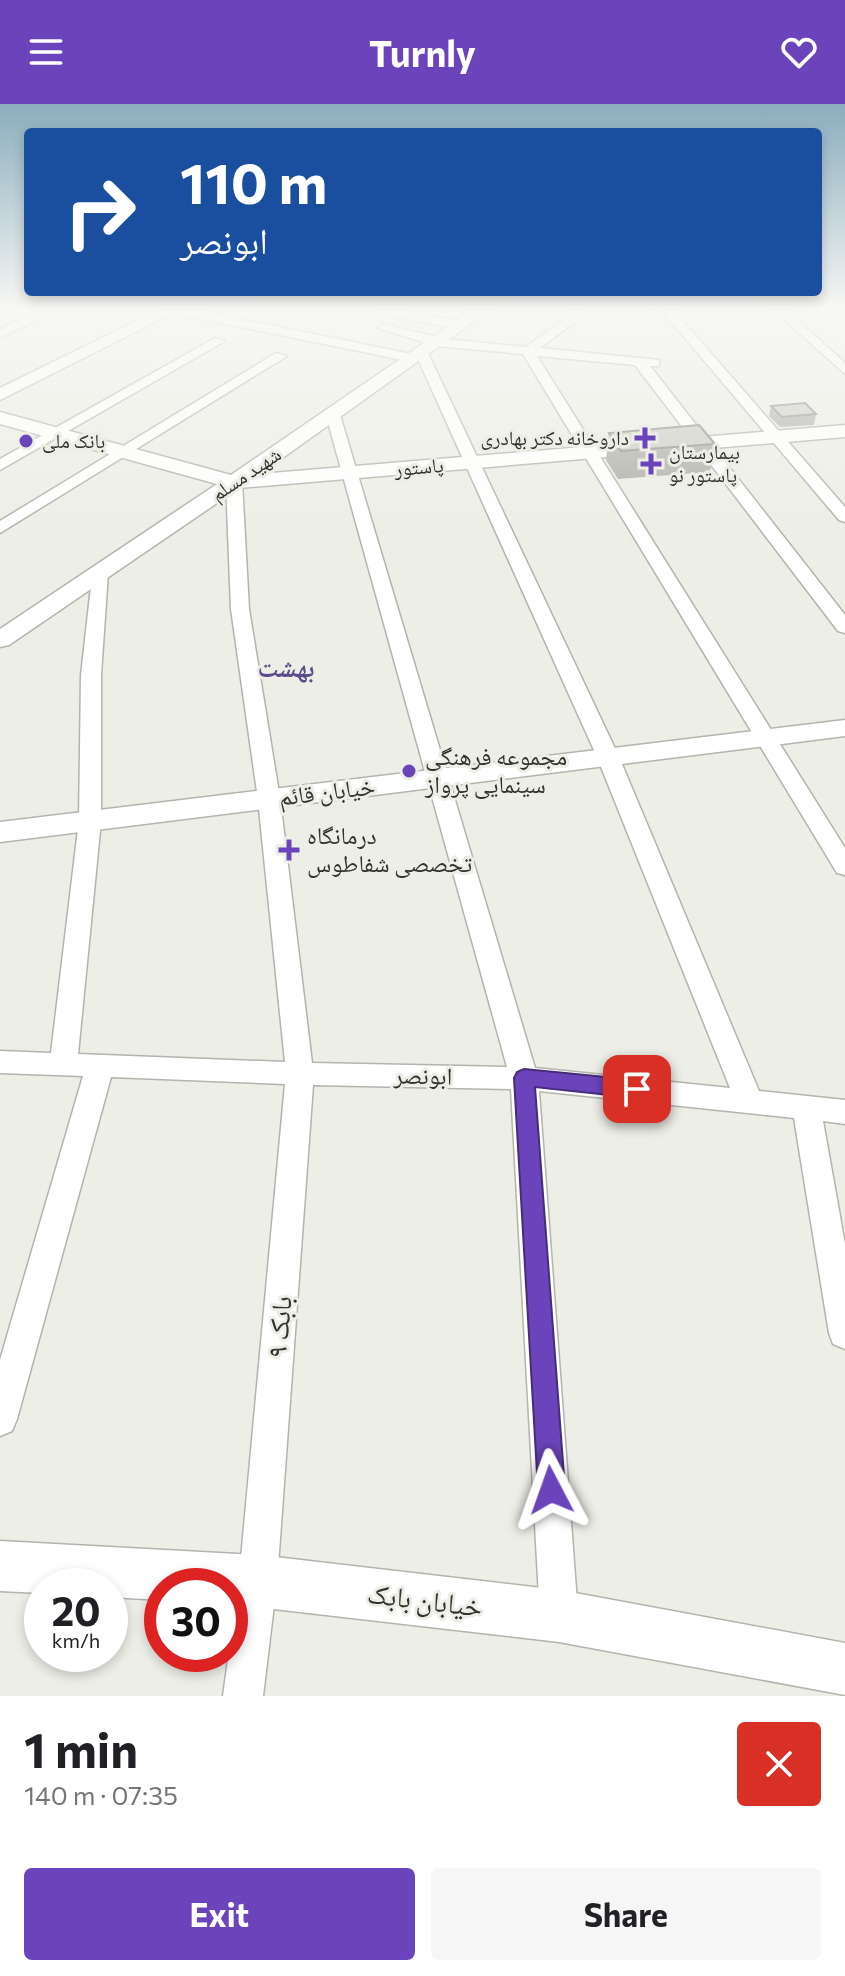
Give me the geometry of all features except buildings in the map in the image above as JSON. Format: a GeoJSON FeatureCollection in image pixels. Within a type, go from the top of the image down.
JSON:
{"type":"FeatureCollection","features":[{"type":"Feature","properties":{"kind":"street"},"geometry":{"type":"LineString","coordinates":[[0,395],[31,379]]}},
{"type":"Feature","properties":{"kind":"street"},"geometry":{"type":"LineString","coordinates":[[0,465],[151,379]]}},
{"type":"Feature","properties":{"kind":"street"},"geometry":{"type":"LineString","coordinates":[[0,528],[243,379]]}},
{"type":"Feature","properties":{"kind":"street","name":"شهید مسلم"},"geometry":{"type":"LineString","coordinates":[[0,640],[383,379]]}},
{"type":"Feature","properties":{"kind":"street"},"geometry":{"type":"LineString","coordinates":[[439,379],[471,462],[608,757],[749,1100]]}},
{"type":"Feature","properties":{"kind":"street"},"geometry":{"type":"LineString","coordinates":[[544,379],[586,452],[767,737],[845,867]]}},
{"type":"Feature","properties":{"kind":"street"},"geometry":{"type":"LineString","coordinates":[[653,379],[845,627]]}},
{"type":"Feature","properties":{"kind":"street"},"geometry":{"type":"LineString","coordinates":[[726,379],[845,517]]}},
{"type":"Feature","properties":{"kind":"street"},"geometry":{"type":"LineString","coordinates":[[333,415],[524,1078],[559,1616]]}},
{"type":"Feature","properties":{"kind":"street","name":"پاستور"},"geometry":{"type":"LineString","coordinates":[[0,418],[234,482],[845,431]]}},
{"type":"Feature","properties":{"kind":"street","name":"بابک ۹"},"geometry":{"type":"LineString","coordinates":[[234,482],[240,609],[269,799],[300,1074],[258,1580],[243,1696]]}},
{"type":"Feature","properties":{"kind":"street"},"geometry":{"type":"LineString","coordinates":[[63,1065],[90,821],[91,675],[99,573]]}},
{"type":"Feature","properties":{"kind":"street","name":"خیابان قائم"},"geometry":{"type":"LineString","coordinates":[[0,832],[845,728]]}},
{"type":"Feature","properties":{"kind":"street","name":"ابونصر"},"geometry":{"type":"LineString","coordinates":[[0,1062],[300,1074],[524,1078],[845,1112]]}},
{"type":"Feature","properties":{"kind":"street"},"geometry":{"type":"LineString","coordinates":[[0,1419],[100,1066]]}},
{"type":"Feature","properties":{"kind":"street"},"geometry":{"type":"LineString","coordinates":[[806,1108],[845,1333]]}},
{"type":"Feature","properties":{"kind":"street","name":"خیابان بابک"},"geometry":{"type":"LineString","coordinates":[[0,1566],[258,1580],[559,1616],[845,1669]]}},
{"type":"Feature","properties":{"kind":"place","name":"داروخانه دکتر بهادری"},"geometry":{"type":"Point","coordinates":[645,438]}},
{"type":"Feature","properties":{"kind":"place","name":"بانک ملی"},"geometry":{"type":"Point","coordinates":[26,441]}},
{"type":"Feature","properties":{"kind":"place","name":"بیمارستان پاستور نو"},"geometry":{"type":"Point","coordinates":[651,464]}},
{"type":"Feature","properties":{"kind":"place","name":"مجموعه فرهنگی سینمایی پرواز"},"geometry":{"type":"Point","coordinates":[409,771]}},
{"type":"Feature","properties":{"kind":"place","name":"درمانگاه تخصصی شفاطوس"},"geometry":{"type":"Point","coordinates":[289,850]}},
{"type":"Feature","properties":{"kind":"district","name":"بهشت"},"geometry":{"type":"Point","coordinates":[286,668]}},
{"type":"Feature","properties":{"kind":"route"},"geometry":{"type":"LineString","coordinates":[[551,1490],[524,1078],[637,1089]]}}]}
